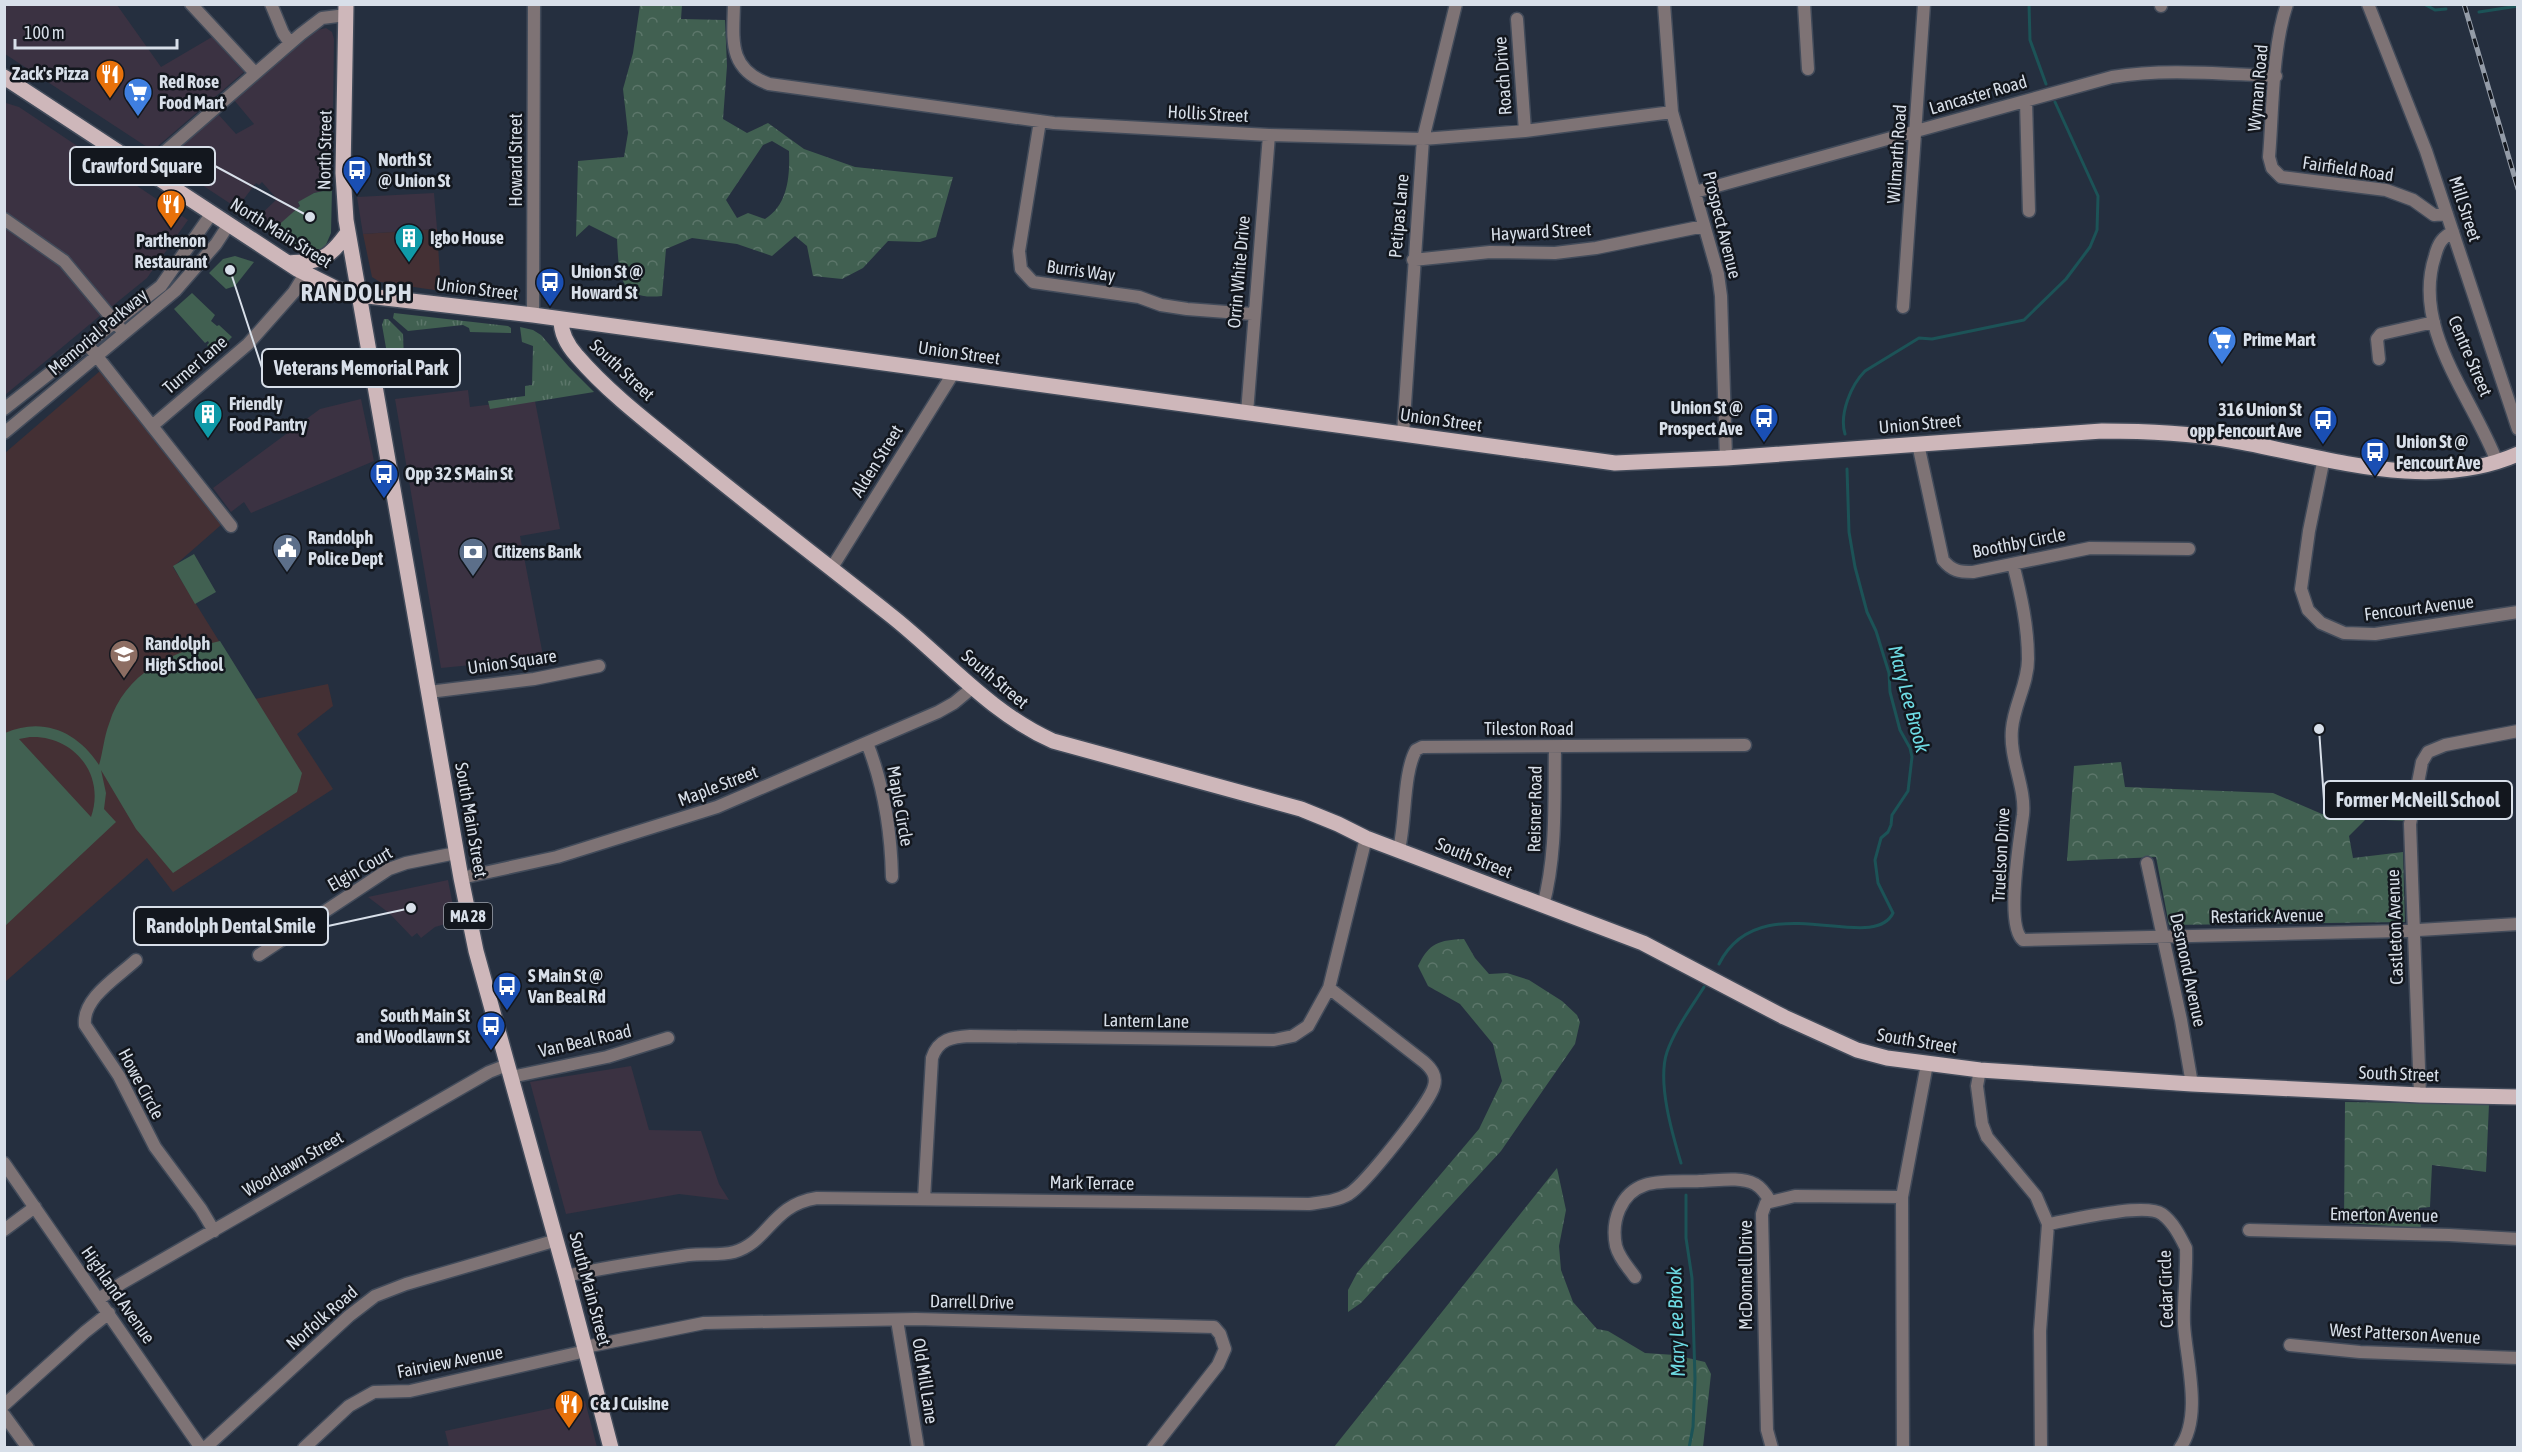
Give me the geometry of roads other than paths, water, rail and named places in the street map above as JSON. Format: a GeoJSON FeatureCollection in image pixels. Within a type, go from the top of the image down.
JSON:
{"type":"FeatureCollection","features":[{"type":"Feature","properties":{"kind":"main road","name":"North Street"},"geometry":{"type":"LineString","coordinates":[[346,10],[343,173],[348,232],[359,295]]}},
{"type":"Feature","properties":{"kind":"main road","name":"North Main Street"},"geometry":{"type":"LineString","coordinates":[[4,77],[305,274],[337,289],[359,295]]}},
{"type":"Feature","properties":{"kind":"main road"},"geometry":{"type":"LineString","coordinates":[[288,263],[318,261],[327,257],[348,232]]}},
{"type":"Feature","properties":{"kind":"main road","name":"Union Street"},"geometry":{"type":"LineString","coordinates":[[359,295],[533,315],[1606,462],[1638,463],[1726,458],[2061,433],[2142,432],[2227,440],[2414,472],[2467,470],[2517,454]]}},
{"type":"Feature","properties":{"kind":"main road","name":"South Main Street"},"geometry":{"type":"LineString","coordinates":[[359,295],[456,853],[476,951],[557,1240],[611,1448]]}},
{"type":"Feature","properties":{"kind":"main road","name":"South Street"},"geometry":{"type":"LineString","coordinates":[[561,320],[563,334],[571,348],[610,389],[729,489],[902,624],[972,688],[1010,718],[1053,741],[1301,809],[1366,838],[1643,943],[1784,1017],[1857,1050],[1887,1058],[1980,1070],[2192,1084],[2420,1095],[2517,1097]]}},
{"type":"Feature","properties":{"kind":"street"},"geometry":{"type":"LineString","coordinates":[[191,4],[255,73]]}},
{"type":"Feature","properties":{"kind":"street"},"geometry":{"type":"LineString","coordinates":[[271,4],[283,33],[290,43]]}},
{"type":"Feature","properties":{"kind":"street","name":"Howard Street"},"geometry":{"type":"LineString","coordinates":[[533,315],[534,4]]}},
{"type":"Feature","properties":{"kind":"street","name":"Hollis Street"},"geometry":{"type":"LineString","coordinates":[[734,4],[735,53],[746,71],[762,82],[776,86],[1040,121],[1269,135],[1423,140],[1525,131],[1672,111]]}},
{"type":"Feature","properties":{"kind":"street","name":"Prospect Avenue"},"geometry":{"type":"LineString","coordinates":[[1664,4],[1672,111],[1718,274],[1721,296],[1726,458]]}},
{"type":"Feature","properties":{"kind":"street"},"geometry":{"type":"LineString","coordinates":[[1804,4],[1808,69]]}},
{"type":"Feature","properties":{"kind":"street","name":"Wilmarth Road"},"geometry":{"type":"LineString","coordinates":[[1903,307],[1924,4]]}},
{"type":"Feature","properties":{"kind":"street","name":"Wyman Road"},"geometry":{"type":"LineString","coordinates":[[2276,173],[2269,157],[2276,76],[2288,4]]}},
{"type":"Feature","properties":{"kind":"street","name":"Mill Street"},"geometry":{"type":"LineString","coordinates":[[2368,4],[2426,151],[2517,429]]}},
{"type":"Feature","properties":{"kind":"street","name":"Petipas Lane"},"geometry":{"type":"LineString","coordinates":[[1403,434],[1413,260],[1423,140],[1455,5]]}},
{"type":"Feature","properties":{"kind":"street"},"geometry":{"type":"LineString","coordinates":[[148,171],[161,155],[290,43],[322,18],[346,10]]}},
{"type":"Feature","properties":{"kind":"street","name":"Roach Drive"},"geometry":{"type":"LineString","coordinates":[[1516,19],[1525,131]]}},
{"type":"Feature","properties":{"kind":"street","name":"Lancaster Road"},"geometry":{"type":"LineString","coordinates":[[1695,192],[2090,83],[2139,72],[2276,76]]}},
{"type":"Feature","properties":{"kind":"street"},"geometry":{"type":"LineString","coordinates":[[2026,101],[2029,211]]}},
{"type":"Feature","properties":{"kind":"street","name":"Burris Way"},"geometry":{"type":"LineString","coordinates":[[1040,121],[1018,251],[1022,269],[1033,282],[1139,297],[1161,305],[1187,309],[1253,314]]}},
{"type":"Feature","properties":{"kind":"street","name":"Orrin White Drive"},"geometry":{"type":"LineString","coordinates":[[1247,413],[1253,314],[1269,135]]}},
{"type":"Feature","properties":{"kind":"street","name":"Fairfield Road"},"geometry":{"type":"LineString","coordinates":[[2276,173],[2291,180],[2386,190],[2413,200],[2434,215],[2447,214]]}},
{"type":"Feature","properties":{"kind":"street","name":"Memorial Parkway"},"geometry":{"type":"LineString","coordinates":[[4,409],[163,283],[212,213]]}},
{"type":"Feature","properties":{"kind":"street"},"geometry":{"type":"LineString","coordinates":[[4,219],[64,261],[124,333]]}},
{"type":"Feature","properties":{"kind":"street","name":"Memorial Parkway"},"geometry":{"type":"LineString","coordinates":[[4,433],[180,285],[216,244],[229,224]]}},
{"type":"Feature","properties":{"kind":"street","name":"Hayward Street"},"geometry":{"type":"LineString","coordinates":[[1413,260],[1490,252],[1555,253],[1596,248],[1704,226]]}},
{"type":"Feature","properties":{"kind":"street","name":"Centre Street"},"geometry":{"type":"LineString","coordinates":[[2453,232],[2444,236],[2430,272],[2429,291],[2434,322],[2451,369],[2487,436],[2497,462]]}},
{"type":"Feature","properties":{"kind":"street","name":"Turner Lane"},"geometry":{"type":"LineString","coordinates":[[152,426],[248,344],[294,292],[305,274]]}},
{"type":"Feature","properties":{"kind":"street"},"geometry":{"type":"LineString","coordinates":[[2379,359],[2378,339],[2382,334],[2434,322]]}},
{"type":"Feature","properties":{"kind":"street"},"geometry":{"type":"LineString","coordinates":[[87,344],[231,526]]}},
{"type":"Feature","properties":{"kind":"street","name":"Alden Street"},"geometry":{"type":"LineString","coordinates":[[831,569],[954,372]]}},
{"type":"Feature","properties":{"kind":"street","name":"Boothby Circle"},"geometry":{"type":"LineString","coordinates":[[1918,444],[1943,560],[1950,568],[1959,572],[2013,564],[2090,548],[2189,549]]}},
{"type":"Feature","properties":{"kind":"street","name":"Fencourt Avenue"},"geometry":{"type":"LineString","coordinates":[[2324,458],[2309,531],[2301,589],[2308,610],[2320,623],[2344,633],[2375,634],[2517,612]]}},
{"type":"Feature","properties":{"kind":"street","name":"Truelson Drive"},"geometry":{"type":"LineString","coordinates":[[2013,564],[2022,596],[2028,660],[2026,680],[2013,716],[2011,741],[2023,805],[2015,876],[2016,928],[2019,937]]}},
{"type":"Feature","properties":{"kind":"street","name":"Union Square"},"geometry":{"type":"LineString","coordinates":[[429,692],[534,679],[599,666]]}},
{"type":"Feature","properties":{"kind":"street","name":"Maple Street"},"geometry":{"type":"LineString","coordinates":[[461,878],[557,857],[717,807],[867,744],[947,707],[972,688]]}},
{"type":"Feature","properties":{"kind":"street","name":"Castleton Avenue"},"geometry":{"type":"LineString","coordinates":[[2420,1095],[2410,824],[2424,759],[2428,752],[2445,745],[2517,731]]}},
{"type":"Feature","properties":{"kind":"street","name":"Maple Circle"},"geometry":{"type":"LineString","coordinates":[[867,744],[876,768],[886,809],[892,877]]}},
{"type":"Feature","properties":{"kind":"street","name":"Tileston Road"},"geometry":{"type":"LineString","coordinates":[[1399,849],[1404,828],[1410,765],[1416,750],[1428,747],[1745,745]]}},
{"type":"Feature","properties":{"kind":"street","name":"Reisner Road"},"geometry":{"type":"LineString","coordinates":[[1543,906],[1554,851],[1555,747]]}},
{"type":"Feature","properties":{"kind":"street","name":"Lantern Lane"},"geometry":{"type":"LineString","coordinates":[[924,1199],[932,1058],[935,1050],[944,1041],[954,1037],[970,1036],[1281,1040],[1298,1034],[1308,1026],[1329,988],[1366,838]]}},
{"type":"Feature","properties":{"kind":"street","name":"Elgin Court"},"geometry":{"type":"LineString","coordinates":[[259,955],[389,869],[406,863],[456,853]]}},
{"type":"Feature","properties":{"kind":"street","name":"Desmond Avenue"},"geometry":{"type":"LineString","coordinates":[[2147,863],[2192,1084]]}},
{"type":"Feature","properties":{"kind":"street","name":"Restarick Avenue"},"geometry":{"type":"LineString","coordinates":[[2019,937],[2028,942],[2413,930],[2517,924]]}},
{"type":"Feature","properties":{"kind":"street","name":"Howe Circle"},"geometry":{"type":"LineString","coordinates":[[136,960],[91,1003],[85,1016],[85,1025],[119,1076],[155,1147],[201,1209],[213,1232]]}},
{"type":"Feature","properties":{"kind":"street","name":"Mark Terrace"},"geometry":{"type":"LineString","coordinates":[[566,1276],[690,1255],[734,1252],[756,1239],[784,1210],[810,1199],[1309,1204],[1336,1200],[1348,1194],[1365,1179],[1424,1106],[1433,1091],[1435,1080],[1431,1068],[1329,988]]}},
{"type":"Feature","properties":{"kind":"street","name":"Van Beal Road"},"geometry":{"type":"LineString","coordinates":[[509,1071],[607,1057],[668,1038]]}},
{"type":"Feature","properties":{"kind":"street"},"geometry":{"type":"LineString","coordinates":[[1903,1448],[1902,1197],[1928,1064]]}},
{"type":"Feature","properties":{"kind":"street"},"geometry":{"type":"LineString","coordinates":[[1980,1070],[1977,1086],[1982,1124],[1988,1137],[2036,1196],[2048,1224],[2040,1331],[2040,1448]]}},
{"type":"Feature","properties":{"kind":"street","name":"Woodlawn Street"},"geometry":{"type":"LineString","coordinates":[[99,1299],[122,1283],[489,1072],[509,1071]]}},
{"type":"Feature","properties":{"kind":"street","name":"Highland Avenue"},"geometry":{"type":"LineString","coordinates":[[4,1163],[203,1448]]}},
{"type":"Feature","properties":{"kind":"street"},"geometry":{"type":"LineString","coordinates":[[1635,1277],[1622,1260],[1616,1247],[1614,1229],[1617,1214],[1633,1191],[1645,1185],[1662,1183],[1737,1180],[1755,1184],[1764,1191],[1770,1201]]}},
{"type":"Feature","properties":{"kind":"street","name":"McDonnell Drive"},"geometry":{"type":"LineString","coordinates":[[1772,1448],[1767,1430],[1762,1214],[1766,1203],[1795,1196],[1902,1197]]}},
{"type":"Feature","properties":{"kind":"street"},"geometry":{"type":"LineString","coordinates":[[4,1230],[35,1208]]}},
{"type":"Feature","properties":{"kind":"street","name":"Cedar Circle"},"geometry":{"type":"LineString","coordinates":[[2048,1224],[2141,1209],[2161,1213],[2174,1226],[2186,1248],[2184,1324],[2192,1417],[2188,1436],[2180,1448]]}},
{"type":"Feature","properties":{"kind":"street","name":"Emerton Avenue"},"geometry":{"type":"LineString","coordinates":[[2249,1230],[2517,1239]]}},
{"type":"Feature","properties":{"kind":"street","name":"Norfolk Road"},"geometry":{"type":"LineString","coordinates":[[203,1448],[349,1316],[375,1296],[406,1284],[557,1240]]}},
{"type":"Feature","properties":{"kind":"street"},"geometry":{"type":"LineString","coordinates":[[4,1405],[109,1313]]}},
{"type":"Feature","properties":{"kind":"street","name":"Darrell Drive"},"geometry":{"type":"LineString","coordinates":[[585,1349],[704,1323],[897,1320],[1214,1328],[1220,1334],[1225,1349],[1218,1365],[1153,1448]]}},
{"type":"Feature","properties":{"kind":"street","name":"Old Mill Lane"},"geometry":{"type":"LineString","coordinates":[[897,1320],[918,1448]]}},
{"type":"Feature","properties":{"kind":"street","name":"West Patterson Avenue"},"geometry":{"type":"LineString","coordinates":[[2290,1345],[2360,1352],[2517,1358]]}},
{"type":"Feature","properties":{"kind":"street","name":"Fairview Avenue"},"geometry":{"type":"LineString","coordinates":[[304,1448],[348,1406],[374,1392],[410,1391],[585,1349]]}},
{"type":"Feature","properties":{"kind":"street"},"geometry":{"type":"LineString","coordinates":[[4,1414],[28,1448]]}},
{"type":"Feature","properties":{"kind":"waterway","name":"Mary Lee Brook"},"geometry":{"type":"LineString","coordinates":[[2029,4],[2030,40],[2046,84]]}},
{"type":"Feature","properties":{"kind":"waterway"},"geometry":{"type":"LineString","coordinates":[[2424,4],[2435,10],[2446,9]]}},
{"type":"Feature","properties":{"kind":"waterway"},"geometry":{"type":"LineString","coordinates":[[2479,12],[2518,6]]}},
{"type":"Feature","properties":{"kind":"waterway","name":"Mary Lee Brook"},"geometry":{"type":"LineString","coordinates":[[1845,434],[1845,409],[1855,384],[1865,371],[1919,338],[1932,339],[2024,320],[2066,279],[2090,247],[2097,230],[2098,196],[2055,102]]}},
{"type":"Feature","properties":{"kind":"waterway","name":"Mary Lee Brook"},"geometry":{"type":"LineString","coordinates":[[1719,964],[1737,940],[1761,928],[1787,924],[1863,928],[1881,924],[1893,913],[1878,883],[1875,860],[1881,838],[1888,832],[1892,815],[1908,791],[1912,757],[1910,748],[1900,730],[1890,692],[1889,673],[1876,631],[1867,612],[1855,567],[1849,532],[1847,469]]}},
{"type":"Feature","properties":{"kind":"waterway","name":"Mary Lee Brook"},"geometry":{"type":"LineString","coordinates":[[1681,1163],[1667,1108],[1664,1064],[1674,1035],[1704,987]]}},
{"type":"Feature","properties":{"kind":"waterway","name":"Mary Lee Brook"},"geometry":{"type":"LineString","coordinates":[[1686,1195],[1686,1238],[1692,1278],[1695,1379],[1693,1427],[1689,1448]]}},
{"type":"Feature","properties":{"kind":"railway"},"geometry":{"type":"LineString","coordinates":[[2464,4],[2518,189]]}},
{"type":"Feature","properties":{"kind":"place","name":"Zack's Pizza"},"geometry":{"type":"Point","coordinates":[110,100]}},
{"type":"Feature","properties":{"kind":"place","name":"Red Rose Food Mart"},"geometry":{"type":"Point","coordinates":[138,118]}},
{"type":"Feature","properties":{"kind":"place","name":"North St @ Union St"},"geometry":{"type":"Point","coordinates":[357,196]}},
{"type":"Feature","properties":{"kind":"place","name":"Crawford Square"},"geometry":{"type":"Point","coordinates":[310,217]}},
{"type":"Feature","properties":{"kind":"place","name":"Parthenon Restaurant"},"geometry":{"type":"Point","coordinates":[171,230]}},
{"type":"Feature","properties":{"kind":"place","name":"Igbo House"},"geometry":{"type":"Point","coordinates":[409,264]}},
{"type":"Feature","properties":{"kind":"place","name":"Veterans Memorial Park"},"geometry":{"type":"Point","coordinates":[230,270]}},
{"type":"Feature","properties":{"kind":"place","name":"Union St @ Howard St"},"geometry":{"type":"Point","coordinates":[550,308]}},
{"type":"Feature","properties":{"kind":"place","name":"Prime Mart"},"geometry":{"type":"Point","coordinates":[2222,366]}},
{"type":"Feature","properties":{"kind":"place","name":"Friendly Food Pantry"},"geometry":{"type":"Point","coordinates":[208,440]}},
{"type":"Feature","properties":{"kind":"place","name":"Union St @ Prospect Ave"},"geometry":{"type":"Point","coordinates":[1764,444]}},
{"type":"Feature","properties":{"kind":"place","name":"316 Union St opp Fencourt Ave"},"geometry":{"type":"Point","coordinates":[2323,446]}},
{"type":"Feature","properties":{"kind":"place","name":"Union St @ Fencourt Ave"},"geometry":{"type":"Point","coordinates":[2375,478]}},
{"type":"Feature","properties":{"kind":"place","name":"Opp 32 S Main St"},"geometry":{"type":"Point","coordinates":[384,500]}},
{"type":"Feature","properties":{"kind":"place","name":"Randolph Police Dept"},"geometry":{"type":"Point","coordinates":[287,574]}},
{"type":"Feature","properties":{"kind":"place","name":"Citizens Bank"},"geometry":{"type":"Point","coordinates":[473,578]}},
{"type":"Feature","properties":{"kind":"place","name":"Randolph High School"},"geometry":{"type":"Point","coordinates":[124,680]}},
{"type":"Feature","properties":{"kind":"place","name":"Former McNeill School"},"geometry":{"type":"Point","coordinates":[2319,729]}},
{"type":"Feature","properties":{"kind":"place","name":"Randolph Dental Smile"},"geometry":{"type":"Point","coordinates":[411,908]}},
{"type":"Feature","properties":{"kind":"place","name":"S Main St @ Van Beal Rd"},"geometry":{"type":"Point","coordinates":[507,1012]}},
{"type":"Feature","properties":{"kind":"place","name":"South Main St and Woodlawn St"},"geometry":{"type":"Point","coordinates":[491,1052]}},
{"type":"Feature","properties":{"kind":"place","name":"C & J Cuisine"},"geometry":{"type":"Point","coordinates":[569,1430]}},
{"type":"Feature","properties":{"kind":"district","name":"RANDOLPH"},"geometry":{"type":"Point","coordinates":[357,293]}}]}
